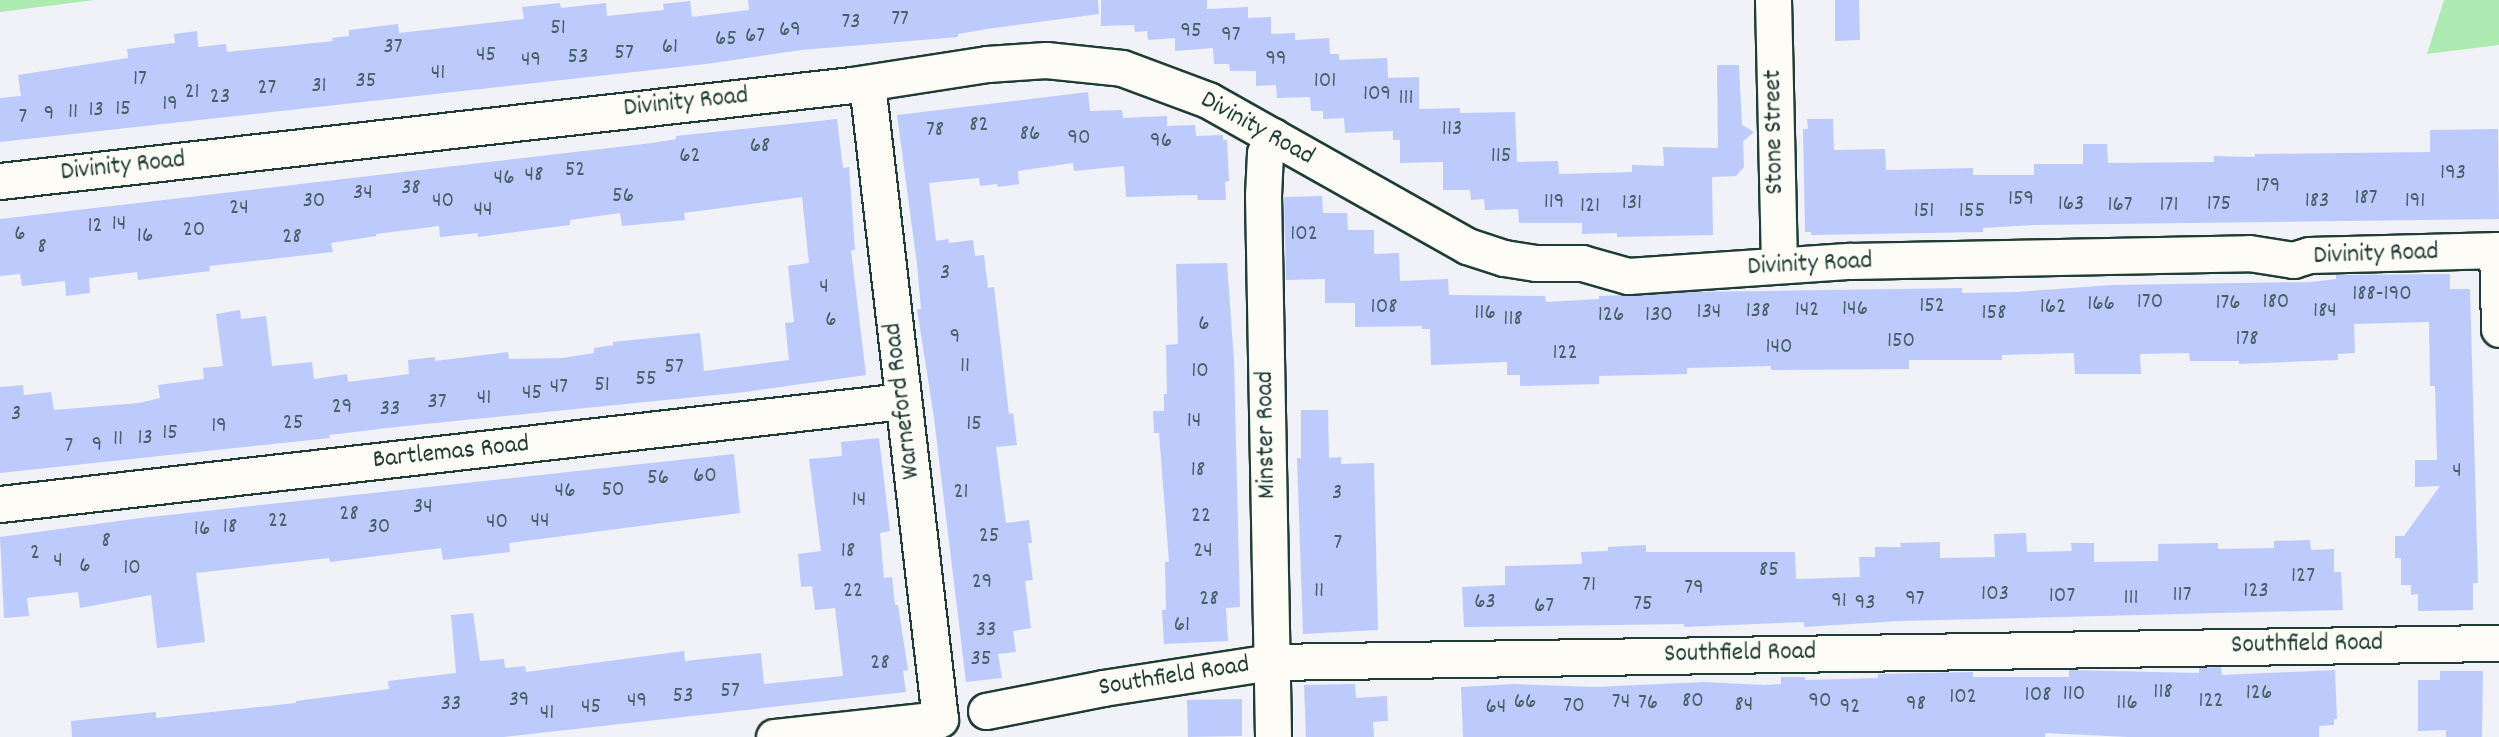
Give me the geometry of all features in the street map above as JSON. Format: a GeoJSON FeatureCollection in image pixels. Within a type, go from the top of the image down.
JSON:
{"type":"FeatureCollection","features":[{"type":"Feature","properties":{"kind":"street","name":"Stone Street"},"geometry":{"type":"LineString","coordinates":[[1773,0],[1779,264]]}},
{"type":"Feature","properties":{"kind":"street","name":"Divinity Road"},"geometry":{"type":"LineString","coordinates":[[0,181],[867,83],[987,64],[1035,61],[1122,68],[1208,100],[1467,246],[1504,258],[1536,263],[1582,263],[1628,276],[1779,264],[2249,253],[2293,260],[2309,255],[2498,250]]}},
{"type":"Feature","properties":{"kind":"street","name":"Warneford Road"},"geometry":{"type":"LineString","coordinates":[[774,737],[940,719],[867,83]]}},
{"type":"Feature","properties":{"kind":"street","name":"Minster Road"},"geometry":{"type":"LineString","coordinates":[[1273,135],[1265,153],[1263,195],[1273,737]]}},
{"type":"Feature","properties":{"kind":"street"},"geometry":{"type":"LineString","coordinates":[[2498,250],[2499,330]]}},
{"type":"Feature","properties":{"kind":"street","name":"Bartlemas Road"},"geometry":{"type":"LineString","coordinates":[[0,504],[902,401]]}},
{"type":"Feature","properties":{"kind":"street","name":"Southfield Road"},"geometry":{"type":"LineString","coordinates":[[986,711],[1103,688],[1271,662],[2499,643]]}},
{"type":"Feature","properties":{"kind":"green space"},"geometry":{"type":"Polygon","coordinates":[[[0,0],[95,0],[0,12],[0,0]]]}},
{"type":"Feature","properties":{"kind":"green space"},"geometry":{"type":"Polygon","coordinates":[[[2444,0],[2499,0],[2499,45],[2427,54],[2444,0]]]}},
{"type":"Feature","properties":{"kind":"building"},"geometry":{"type":"Polygon","coordinates":[[[748,0],[1098,0],[1099,14],[987,29],[958,34],[958,37],[801,50],[706,64],[0,142],[0,98],[21,96],[18,75],[128,58],[127,49],[175,43],[174,34],[197,31],[198,47],[226,44],[227,52],[333,41],[332,38],[349,36],[349,30],[398,24],[399,33],[524,19],[522,7],[560,3],[561,8],[606,3],[607,16],[664,10],[663,4],[690,1],[692,17],[749,10],[748,0]]]}},
{"type":"Feature","properties":{"kind":"building"},"geometry":{"type":"Polygon","coordinates":[[[1101,0],[1207,0],[1207,9],[1248,7],[1248,18],[1271,17],[1271,34],[1295,33],[1295,40],[1329,38],[1330,54],[1339,54],[1339,60],[1387,58],[1388,78],[1419,77],[1419,109],[1460,108],[1460,113],[1515,112],[1517,162],[1558,161],[1559,174],[1632,172],[1632,165],[1664,166],[1663,147],[1718,148],[1717,65],[1739,65],[1742,125],[1754,132],[1743,141],[1744,167],[1736,176],[1712,177],[1713,235],[1617,237],[1617,233],[1582,234],[1582,223],[1519,223],[1518,209],[1485,210],[1484,199],[1471,200],[1470,190],[1443,190],[1443,162],[1400,163],[1400,140],[1393,140],[1393,131],[1345,133],[1344,118],[1323,119],[1323,111],[1311,111],[1310,97],[1277,98],[1276,85],[1256,86],[1256,71],[1230,71],[1229,64],[1214,64],[1213,48],[1175,51],[1175,38],[1148,40],[1147,31],[1135,32],[1134,25],[1101,26],[1101,0]]]}},
{"type":"Feature","properties":{"kind":"building"},"geometry":{"type":"Polygon","coordinates":[[[1835,0],[1859,0],[1860,40],[1835,41],[1835,0]]]}},
{"type":"Feature","properties":{"kind":"building"},"geometry":{"type":"Polygon","coordinates":[[[1088,92],[1090,111],[1122,110],[1123,118],[1167,116],[1167,126],[1195,125],[1196,136],[1223,135],[1223,140],[1227,140],[1229,181],[1225,182],[1226,200],[1198,200],[1197,195],[1126,197],[1124,166],[1074,171],[1073,163],[1018,171],[1019,184],[998,187],[997,184],[980,186],[979,178],[929,183],[936,241],[948,239],[949,243],[973,240],[975,256],[984,255],[988,288],[994,287],[1009,414],[1013,413],[1017,445],[996,447],[1006,523],[1029,520],[1032,543],[1028,543],[1033,580],[1025,581],[1031,628],[1013,631],[1016,652],[998,654],[1002,678],[966,682],[934,418],[917,309],[921,309],[917,264],[897,115],[1088,92]]]}},
{"type":"Feature","properties":{"kind":"building"},"geometry":{"type":"Polygon","coordinates":[[[837,119],[843,168],[849,167],[855,250],[851,250],[866,375],[745,392],[405,426],[329,435],[330,438],[0,473],[0,387],[23,385],[24,395],[51,392],[54,410],[139,403],[160,398],[158,385],[204,379],[203,368],[223,366],[216,314],[240,310],[241,319],[266,316],[272,366],[312,362],[314,379],[347,374],[348,382],[409,374],[408,360],[435,357],[435,361],[508,352],[509,359],[562,358],[594,353],[594,348],[613,345],[613,342],[700,333],[704,371],[789,360],[785,323],[794,322],[788,266],[809,263],[802,197],[684,213],[685,220],[622,226],[620,213],[570,220],[570,225],[478,237],[478,233],[440,237],[439,226],[376,234],[331,243],[333,252],[209,266],[210,271],[138,280],[137,272],[89,278],[90,293],[66,296],[65,281],[22,286],[20,274],[0,276],[0,219],[652,143],[676,139],[676,136],[837,119]]]}},
{"type":"Feature","properties":{"kind":"building"},"geometry":{"type":"Polygon","coordinates":[[[1807,119],[1833,119],[1834,150],[1885,149],[1886,170],[1973,168],[1973,175],[2034,175],[2034,164],[2083,164],[2083,144],[2107,144],[2108,163],[2214,162],[2214,156],[2255,157],[2255,154],[2430,152],[2430,130],[2498,129],[2499,219],[2034,225],[1983,228],[1983,232],[1811,235],[1811,232],[1805,232],[1803,129],[1808,129],[1807,119]]]}},
{"type":"Feature","properties":{"kind":"building"},"geometry":{"type":"Polygon","coordinates":[[[1322,196],[1323,213],[1347,213],[1348,230],[1374,230],[1374,254],[1399,253],[1400,281],[1448,279],[1449,295],[1545,296],[1546,302],[1599,299],[1599,296],[1692,292],[1962,288],[1962,293],[2016,292],[2112,285],[2312,282],[2336,279],[2336,275],[2450,274],[2450,289],[2470,289],[2478,583],[2473,583],[2473,610],[2418,611],[2418,594],[2411,595],[2411,585],[2401,585],[2401,558],[2395,558],[2395,536],[2404,536],[2440,486],[2415,487],[2415,460],[2437,460],[2435,386],[2430,386],[2429,322],[2354,324],[2355,353],[2338,354],[2338,360],[2239,364],[2239,361],[2190,361],[2189,353],[2140,354],[2141,374],[2075,374],[2074,353],[2002,355],[2002,360],[1909,360],[1909,369],[1771,370],[1771,366],[1687,368],[1687,374],[1599,376],[1599,384],[1520,386],[1520,375],[1507,375],[1507,362],[1431,365],[1430,329],[1422,329],[1422,326],[1355,327],[1355,303],[1325,303],[1325,279],[1286,280],[1284,197],[1322,196]]]}},
{"type":"Feature","properties":{"kind":"building"},"geometry":{"type":"Polygon","coordinates":[[[1227,263],[1234,361],[1240,607],[1226,608],[1228,641],[1164,644],[1162,610],[1166,610],[1165,562],[1169,562],[1159,433],[1154,433],[1153,411],[1164,411],[1164,394],[1167,394],[1166,345],[1178,344],[1176,264],[1227,263]]]}},
{"type":"Feature","properties":{"kind":"building"},"geometry":{"type":"Polygon","coordinates":[[[1301,410],[1328,410],[1329,458],[1341,457],[1341,464],[1374,463],[1378,630],[1303,634],[1297,458],[1301,458],[1301,410]]]}},
{"type":"Feature","properties":{"kind":"building"},"geometry":{"type":"Polygon","coordinates":[[[879,438],[890,531],[880,533],[884,578],[892,577],[895,605],[898,605],[908,670],[903,671],[906,692],[504,737],[72,737],[71,721],[156,712],[156,718],[296,703],[389,689],[388,681],[456,673],[451,615],[473,613],[480,661],[504,659],[505,668],[525,666],[526,672],[684,651],[685,661],[761,653],[764,684],[843,676],[835,608],[815,610],[812,586],[801,587],[798,554],[821,551],[809,459],[842,456],[841,442],[879,438]]]}},
{"type":"Feature","properties":{"kind":"building"},"geometry":{"type":"Polygon","coordinates":[[[734,454],[740,513],[509,543],[510,552],[443,560],[441,548],[330,562],[329,558],[196,573],[205,642],[157,648],[151,595],[80,608],[78,592],[27,598],[29,616],[4,618],[0,537],[141,518],[734,454]]]}},
{"type":"Feature","properties":{"kind":"building"},"geometry":{"type":"Polygon","coordinates":[[[2026,533],[2027,552],[2072,551],[2071,543],[2094,543],[2094,562],[2158,561],[2158,544],[2218,543],[2218,549],[2274,548],[2274,541],[2310,540],[2311,550],[2334,549],[2334,572],[2341,572],[2343,610],[1900,621],[1804,627],[1804,622],[1684,627],[1684,624],[1464,627],[1462,587],[1505,585],[1505,566],[1582,564],[1581,552],[1608,551],[1608,547],[1646,545],[1646,552],[1795,552],[1796,579],[1860,577],[1859,557],[1875,557],[1875,547],[1940,542],[1940,558],[1995,557],[1994,534],[2026,533]]]}},
{"type":"Feature","properties":{"kind":"building"},"geometry":{"type":"Polygon","coordinates":[[[2221,667],[2222,675],[2335,670],[2337,719],[2334,719],[2334,725],[2319,726],[2319,737],[2128,737],[2045,733],[2045,737],[1463,737],[1461,687],[1514,684],[1594,687],[1704,682],[1764,685],[1781,684],[1781,677],[1805,677],[1805,680],[1878,678],[1878,674],[1973,672],[1973,677],[2069,677],[2069,670],[2199,673],[2199,668],[2221,667]]]}},
{"type":"Feature","properties":{"kind":"building"},"geometry":{"type":"Polygon","coordinates":[[[2440,671],[2483,671],[2482,737],[2446,737],[2446,730],[2418,731],[2418,680],[2440,680],[2440,671]]]}},
{"type":"Feature","properties":{"kind":"building"},"geometry":{"type":"Polygon","coordinates":[[[1355,684],[1356,698],[1387,696],[1388,721],[1373,722],[1374,737],[1306,737],[1304,685],[1355,684]]]}},
{"type":"Feature","properties":{"kind":"building"},"geometry":{"type":"Polygon","coordinates":[[[1242,699],[1242,736],[1188,737],[1187,700],[1242,699]]]}}]}
